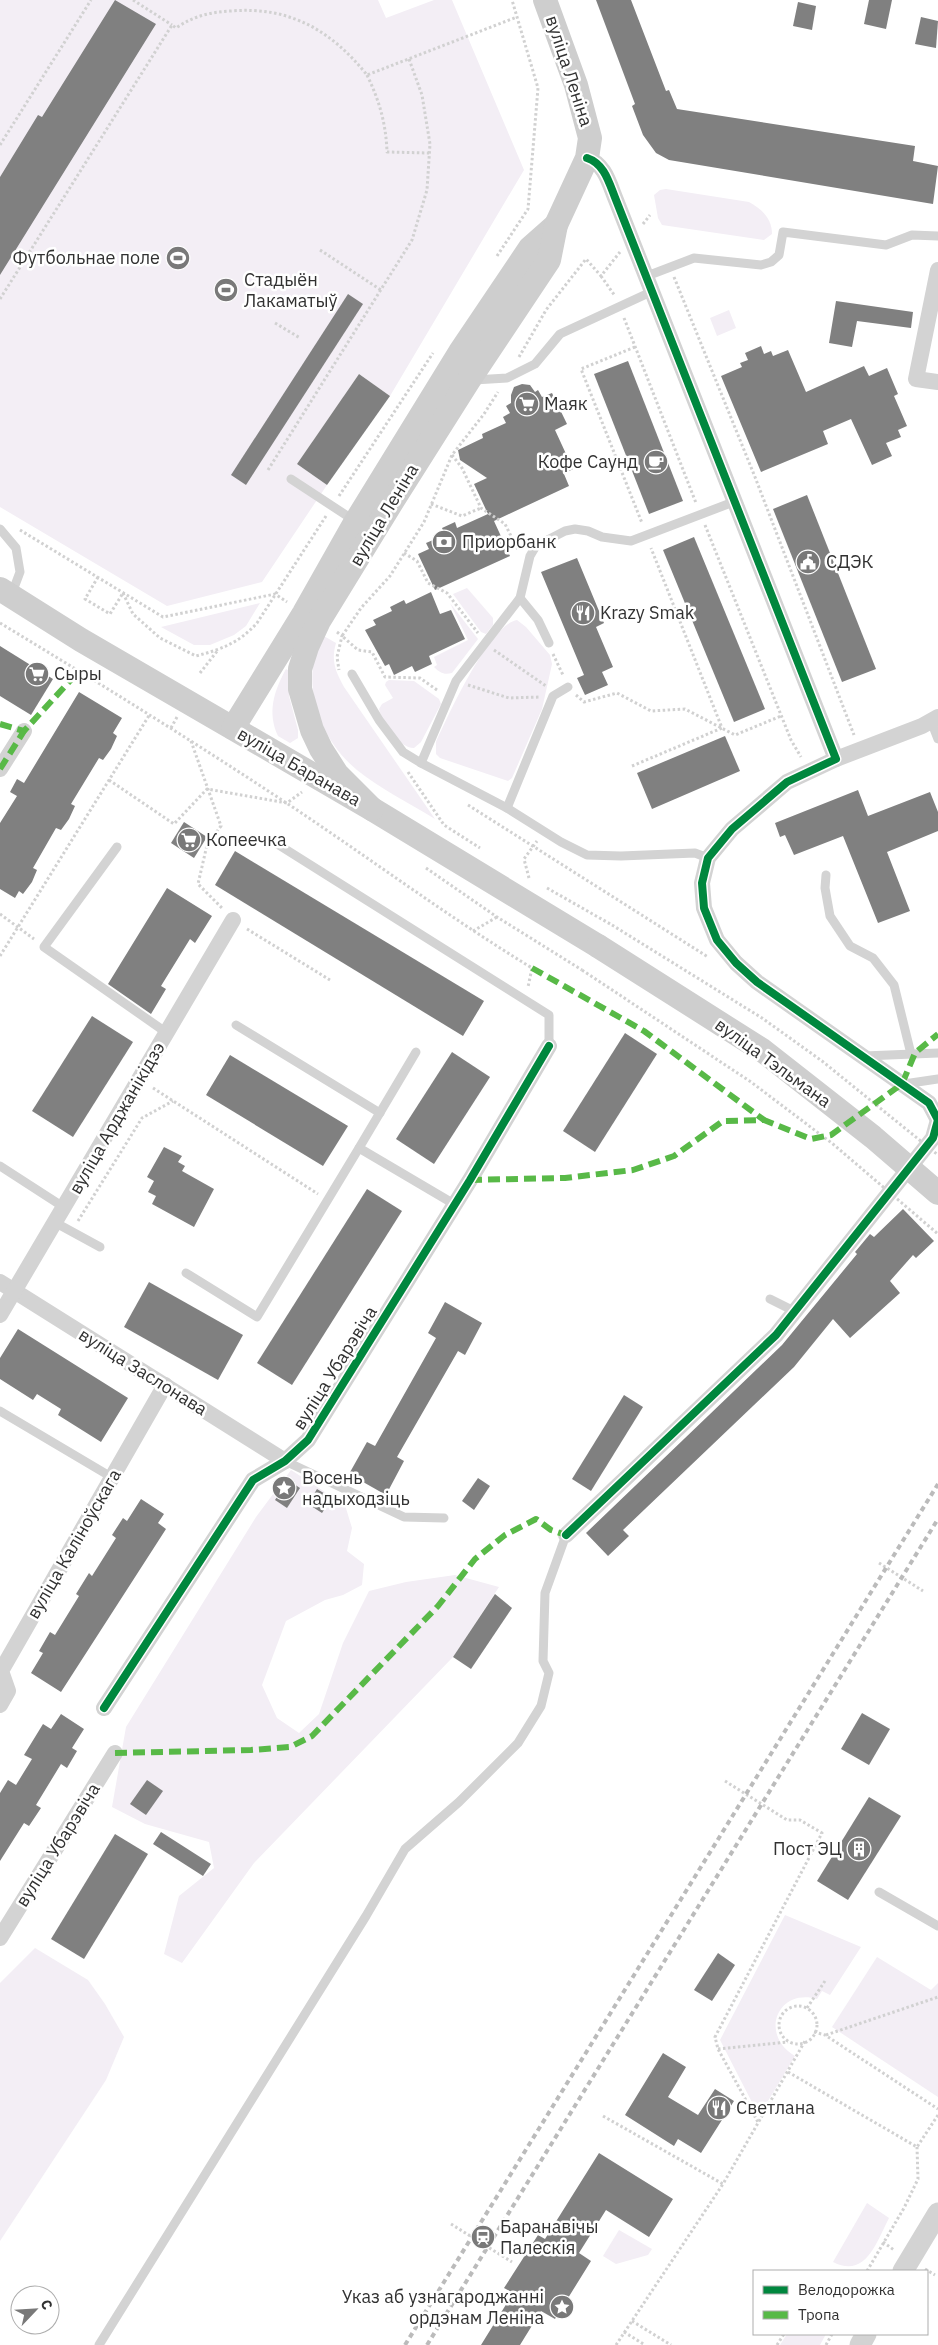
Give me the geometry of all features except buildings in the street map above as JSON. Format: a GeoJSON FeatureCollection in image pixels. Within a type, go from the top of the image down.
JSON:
{"type":"FeatureCollection","features":[{"type":"Feature","properties":{"kind":"main road","name":"вуліца Леніна"},"geometry":{"type":"LineString","coordinates":[[372,810],[337,774],[321,749],[312,730],[303,698],[300,669],[307,647],[319,621],[468,380],[549,260],[556,225],[587,158],[590,138],[576,85],[545,0]]}},
{"type":"Feature","properties":{"kind":"main road","name":"вуліца Леніна"},"geometry":{"type":"LineString","coordinates":[[233,728],[304,612],[356,521],[460,352],[530,248],[556,225]]}},
{"type":"Feature","properties":{"kind":"main road","name":"вуліца Баранава"},"geometry":{"type":"LineString","coordinates":[[5,593],[598,946]]}},
{"type":"Feature","properties":{"kind":"main road","name":"вуліца Тэльмана"},"geometry":{"type":"LineString","coordinates":[[598,946],[762,1050],[873,1137],[938,1193]]}},
{"type":"Feature","properties":{"kind":"street"},"geometry":{"type":"LineString","coordinates":[[587,158],[596,161],[601,166],[650,284],[836,759]]}},
{"type":"Feature","properties":{"kind":"street"},"geometry":{"type":"LineString","coordinates":[[938,270],[916,379],[938,382]]}},
{"type":"Feature","properties":{"kind":"street"},"geometry":{"type":"LineString","coordinates":[[566,1535],[776,1334],[796,1312],[936,1136],[938,1120],[929,1103],[756,982],[730,956],[717,940],[704,908],[702,883],[708,858],[732,829],[787,782],[836,759],[934,719]]}},
{"type":"Feature","properties":{"kind":"street"},"geometry":{"type":"LineString","coordinates":[[0,769],[24,731]]}},
{"type":"Feature","properties":{"kind":"street","name":"вуліца Арджанікідзэ"},"geometry":{"type":"LineString","coordinates":[[0,1315],[65,1208],[233,920]]}},
{"type":"Feature","properties":{"kind":"street","name":"вуліца Убарэвіча"},"geometry":{"type":"LineString","coordinates":[[104,1708],[253,1480],[285,1461],[308,1440],[549,1046]]}},
{"type":"Feature","properties":{"kind":"street","name":"вуліца Заслонава"},"geometry":{"type":"LineString","coordinates":[[0,1282],[285,1461]]}},
{"type":"Feature","properties":{"kind":"street","name":"вуліца Каліноўскага"},"geometry":{"type":"LineString","coordinates":[[0,1705],[8,1691],[1,1671],[165,1385]]}},
{"type":"Feature","properties":{"kind":"street","name":"вуліца Убарэвіча"},"geometry":{"type":"LineString","coordinates":[[0,1938],[115,1753]]}},
{"type":"Feature","properties":{"kind":"street"},"geometry":{"type":"LineString","coordinates":[[904,2270],[938,2214]]}},
{"type":"Feature","properties":{"kind":"lane"},"geometry":{"type":"LineString","coordinates":[[468,380],[507,378],[534,364],[560,334],[650,284],[670,268],[694,258],[761,265],[771,262],[779,255],[784,232],[886,245],[912,234],[938,236]]}},
{"type":"Feature","properties":{"kind":"lane"},"geometry":{"type":"LineString","coordinates":[[291,479],[356,521]]}},
{"type":"Feature","properties":{"kind":"lane"},"geometry":{"type":"LineString","coordinates":[[421,763],[450,699],[456,681],[484,642],[520,598],[528,572],[530,556],[536,546],[564,531],[575,529],[588,531],[602,537],[631,541],[736,501]]}},
{"type":"Feature","properties":{"kind":"lane"},"geometry":{"type":"LineString","coordinates":[[0,528],[16,548],[20,572],[5,593]]}},
{"type":"Feature","properties":{"kind":"lane"},"geometry":{"type":"LineString","coordinates":[[520,598],[538,620],[549,644]]}},
{"type":"Feature","properties":{"kind":"lane"},"geometry":{"type":"LineString","coordinates":[[352,674],[379,720],[403,752],[508,808],[561,842],[587,855],[621,856],[695,853],[708,858]]}},
{"type":"Feature","properties":{"kind":"lane"},"geometry":{"type":"LineString","coordinates":[[508,808],[553,696],[568,687]]}},
{"type":"Feature","properties":{"kind":"lane"},"geometry":{"type":"LineString","coordinates":[[934,719],[938,739]]}},
{"type":"Feature","properties":{"kind":"lane"},"geometry":{"type":"LineString","coordinates":[[274,842],[549,1015],[549,1046]]}},
{"type":"Feature","properties":{"kind":"lane"},"geometry":{"type":"LineString","coordinates":[[117,847],[44,947],[167,1033]]}},
{"type":"Feature","properties":{"kind":"lane"},"geometry":{"type":"LineString","coordinates":[[826,875],[824,888],[830,916],[850,946],[873,958],[894,985],[911,1054]]}},
{"type":"Feature","properties":{"kind":"lane"},"geometry":{"type":"LineString","coordinates":[[236,1025],[380,1113]]}},
{"type":"Feature","properties":{"kind":"lane"},"geometry":{"type":"LineString","coordinates":[[186,1273],[257,1317],[416,1052]]}},
{"type":"Feature","properties":{"kind":"lane"},"geometry":{"type":"LineString","coordinates":[[861,1056],[938,1052]]}},
{"type":"Feature","properties":{"kind":"lane"},"geometry":{"type":"LineString","coordinates":[[902,1084],[938,1079]]}},
{"type":"Feature","properties":{"kind":"lane"},"geometry":{"type":"LineString","coordinates":[[359,1148],[454,1204]]}},
{"type":"Feature","properties":{"kind":"lane"},"geometry":{"type":"LineString","coordinates":[[0,1166],[65,1208]]}},
{"type":"Feature","properties":{"kind":"lane"},"geometry":{"type":"LineString","coordinates":[[56,1223],[100,1247]]}},
{"type":"Feature","properties":{"kind":"lane"},"geometry":{"type":"LineString","coordinates":[[770,1299],[796,1312]]}},
{"type":"Feature","properties":{"kind":"lane"},"geometry":{"type":"LineString","coordinates":[[0,1411],[112,1478]]}},
{"type":"Feature","properties":{"kind":"lane"},"geometry":{"type":"LineString","coordinates":[[285,1461],[404,1516],[444,1518]]}},
{"type":"Feature","properties":{"kind":"lane"},"geometry":{"type":"LineString","coordinates":[[99,2345],[366,1916],[405,1849],[459,1802],[518,1743],[541,1706],[549,1673],[543,1661],[545,1593],[566,1535]]}},
{"type":"Feature","properties":{"kind":"lane"},"geometry":{"type":"LineString","coordinates":[[879,1892],[938,1926]]}},
{"type":"Feature","properties":{"kind":"path"},"geometry":{"type":"LineString","coordinates":[[0,145],[91,0]]}},
{"type":"Feature","properties":{"kind":"path"},"geometry":{"type":"LineString","coordinates":[[132,0],[176,28],[186,21],[210,12],[245,10],[277,13],[301,20],[328,36],[351,55],[367,75],[379,100],[386,130],[387,152],[429,153]]}},
{"type":"Feature","properties":{"kind":"path"},"geometry":{"type":"LineString","coordinates":[[496,258],[528,209],[538,88],[512,0]]}},
{"type":"Feature","properties":{"kind":"path"},"geometry":{"type":"LineString","coordinates":[[367,75],[517,17]]}},
{"type":"Feature","properties":{"kind":"path"},"geometry":{"type":"LineString","coordinates":[[0,299],[172,25]]}},
{"type":"Feature","properties":{"kind":"path"},"geometry":{"type":"LineString","coordinates":[[268,470],[412,240],[427,190],[430,144],[422,95],[409,59]]}},
{"type":"Feature","properties":{"kind":"path"},"geometry":{"type":"LineString","coordinates":[[320,250],[382,290]]}},
{"type":"Feature","properties":{"kind":"path"},"geometry":{"type":"LineString","coordinates":[[339,673],[337,658],[342,636],[361,608],[390,576],[424,522],[452,455],[484,414],[546,310],[586,259]]}},
{"type":"Feature","properties":{"kind":"path"},"geometry":{"type":"LineString","coordinates":[[670,268],[755,477],[860,750]]}},
{"type":"Feature","properties":{"kind":"path"},"geometry":{"type":"LineString","coordinates":[[275,323],[300,338]]}},
{"type":"Feature","properties":{"kind":"path"},"geometry":{"type":"LineString","coordinates":[[123,593],[133,614],[160,638],[196,656],[218,650],[244,638],[257,623],[437,347]]}},
{"type":"Feature","properties":{"kind":"path"},"geometry":{"type":"LineString","coordinates":[[635,347],[581,369],[722,728]]}},
{"type":"Feature","properties":{"kind":"path"},"geometry":{"type":"LineString","coordinates":[[452,455],[462,468],[481,508],[505,524],[528,572]]}},
{"type":"Feature","properties":{"kind":"path"},"geometry":{"type":"LineString","coordinates":[[431,504],[462,516],[481,508]]}},
{"type":"Feature","properties":{"kind":"path"},"geometry":{"type":"LineString","coordinates":[[16,528],[163,617],[275,594],[294,606]]}},
{"type":"Feature","properties":{"kind":"path"},"geometry":{"type":"LineString","coordinates":[[404,553],[416,561],[428,583],[447,592],[484,642],[510,663],[544,683],[553,696]]}},
{"type":"Feature","properties":{"kind":"path"},"geometry":{"type":"LineString","coordinates":[[98,577],[85,599],[110,614],[123,593]]}},
{"type":"Feature","properties":{"kind":"path"},"geometry":{"type":"LineString","coordinates":[[0,623],[150,714],[286,803],[472,931],[532,968],[525,1000]]}},
{"type":"Feature","properties":{"kind":"path"},"geometry":{"type":"LineString","coordinates":[[336,632],[358,650],[372,652],[385,677],[420,678],[450,699]]}},
{"type":"Feature","properties":{"kind":"path"},"geometry":{"type":"LineString","coordinates":[[549,644],[568,687],[584,702],[617,693],[651,711],[685,709],[735,735],[781,716]]}},
{"type":"Feature","properties":{"kind":"path"},"geometry":{"type":"LineString","coordinates":[[200,673],[218,650]]}},
{"type":"Feature","properties":{"kind":"path"},"geometry":{"type":"LineString","coordinates":[[456,681],[509,698],[553,696]]}},
{"type":"Feature","properties":{"kind":"path"},"geometry":{"type":"LineString","coordinates":[[0,956],[150,714]]}},
{"type":"Feature","properties":{"kind":"path"},"geometry":{"type":"LineString","coordinates":[[632,766],[722,728]]}},
{"type":"Feature","properties":{"kind":"path"},"geometry":{"type":"LineString","coordinates":[[190,740],[221,826],[207,845],[198,884],[233,920],[330,980]]}},
{"type":"Feature","properties":{"kind":"path"},"geometry":{"type":"LineString","coordinates":[[406,768],[444,825],[486,851]]}},
{"type":"Feature","properties":{"kind":"path"},"geometry":{"type":"LineString","coordinates":[[109,780],[174,824],[207,788]]}},
{"type":"Feature","properties":{"kind":"path"},"geometry":{"type":"LineString","coordinates":[[207,788],[286,803],[309,788]]}},
{"type":"Feature","properties":{"kind":"path"},"geometry":{"type":"LineString","coordinates":[[467,804],[715,961],[730,956]]}},
{"type":"Feature","properties":{"kind":"path"},"geometry":{"type":"LineString","coordinates":[[529,878],[524,859],[533,847]]}},
{"type":"Feature","properties":{"kind":"path"},"geometry":{"type":"LineString","coordinates":[[519,872],[537,883]]}},
{"type":"Feature","properties":{"kind":"path"},"geometry":{"type":"LineString","coordinates":[[545,888],[612,925]]}},
{"type":"Feature","properties":{"kind":"path"},"geometry":{"type":"LineString","coordinates":[[0,914],[44,947]]}},
{"type":"Feature","properties":{"kind":"path"},"geometry":{"type":"LineString","coordinates":[[472,931],[497,917]]}},
{"type":"Feature","properties":{"kind":"path"},"geometry":{"type":"LineString","coordinates":[[582,970],[751,1082],[833,1144],[938,1234]]}},
{"type":"Feature","properties":{"kind":"path"},"geometry":{"type":"LineString","coordinates":[[140,1079],[328,1200]]}},
{"type":"Feature","properties":{"kind":"path"},"geometry":{"type":"LineString","coordinates":[[72,1232],[142,1118],[174,1101]]}},
{"type":"Feature","properties":{"kind":"path"},"geometry":{"type":"LineString","coordinates":[[879,1563],[923,1591]]}},
{"type":"Feature","properties":{"kind":"path"},"geometry":{"type":"LineString","coordinates":[[725,1781],[787,1820],[800,1820],[822,1833],[715,2038],[718,2049],[759,2124]]}},
{"type":"Feature","properties":{"kind":"path"},"geometry":{"type":"LineString","coordinates":[[807,2008],[826,1981]]}},
{"type":"Feature","properties":{"kind":"path"},"geometry":{"type":"LineString","coordinates":[[825,2036],[938,1997]]}},
{"type":"Feature","properties":{"kind":"path"},"geometry":{"type":"LineString","coordinates":[[718,2049],[788,2042],[800,2044],[811,2039],[816,2028],[815,2016],[807,2008],[795,2005],[784,2010],[778,2021],[780,2033],[788,2042]]}},
{"type":"Feature","properties":{"kind":"path"},"geometry":{"type":"LineString","coordinates":[[814,2032],[825,2036],[938,2109]]}},
{"type":"Feature","properties":{"kind":"path"},"geometry":{"type":"LineString","coordinates":[[616,2345],[723,2184],[805,2041]]}},
{"type":"Feature","properties":{"kind":"path"},"geometry":{"type":"LineString","coordinates":[[788,2072],[917,2147]]}},
{"type":"Feature","properties":{"kind":"path"},"geometry":{"type":"LineString","coordinates":[[868,2270],[904,2208],[918,2179],[917,2147],[938,2115]]}},
{"type":"Feature","properties":{"kind":"path"},"geometry":{"type":"LineString","coordinates":[[603,2116],[723,2184]]}},
{"type":"Feature","properties":{"kind":"path"},"geometry":{"type":"LineString","coordinates":[[451,2224],[512,2262]]}},
{"type":"Feature","properties":{"kind":"path"},"geometry":{"type":"LineString","coordinates":[[632,2321],[672,2345]]}},
{"type":"Feature","properties":{"kind":"path"},"geometry":{"type":"LineString","coordinates":[[624,2332],[645,2345]]}},
{"type":"Feature","properties":{"kind":"shaded area","name":"Стадыён Лакаматыў"},"geometry":{"type":"Polygon","coordinates":[[[0,0],[378,0],[386,18],[434,0],[452,0],[524,170],[390,396],[359,374],[297,464],[327,485],[262,582],[167,606],[0,507],[0,0]]]}},
{"type":"Feature","properties":{"kind":"shaded area"},"geometry":{"type":"Polygon","coordinates":[[[666,189],[749,202],[758,208],[768,219],[772,234],[764,240],[662,225],[658,218],[654,195],[660,190],[666,189]]]}},
{"type":"Feature","properties":{"kind":"shaded area"},"geometry":{"type":"Polygon","coordinates":[[[729,310],[736,328],[717,336],[710,318],[729,310]]]}},
{"type":"Feature","properties":{"kind":"shaded area"},"geometry":{"type":"Polygon","coordinates":[[[467,588],[493,618],[493,625],[486,634],[481,632],[453,594],[467,588]]]}},
{"type":"Feature","properties":{"kind":"shaded area"},"geometry":{"type":"Polygon","coordinates":[[[260,603],[246,626],[234,635],[210,645],[194,645],[161,627],[260,603]]]}},
{"type":"Feature","properties":{"kind":"shaded area"},"geometry":{"type":"Polygon","coordinates":[[[450,603],[478,639],[452,673],[444,674],[434,667],[437,665],[434,657],[468,640],[450,603]]]}},
{"type":"Feature","properties":{"kind":"shaded area"},"geometry":{"type":"Polygon","coordinates":[[[517,620],[526,627],[550,655],[552,664],[542,709],[512,778],[508,781],[440,758],[436,754],[436,742],[470,673],[482,654],[506,626],[517,620]]]}},
{"type":"Feature","properties":{"kind":"shaded area"},"geometry":{"type":"Polygon","coordinates":[[[322,635],[336,643],[335,665],[344,687],[435,819],[366,777],[343,757],[332,741],[316,707],[313,689],[316,653],[322,635]]]}},
{"type":"Feature","properties":{"kind":"shaded area"},"geometry":{"type":"Polygon","coordinates":[[[286,669],[291,672],[289,696],[298,730],[298,738],[290,743],[278,736],[273,718],[275,694],[286,669]]]}},
{"type":"Feature","properties":{"kind":"shaded area"},"geometry":{"type":"Polygon","coordinates":[[[389,680],[414,681],[439,699],[441,704],[421,742],[414,748],[403,744],[392,734],[381,715],[379,709],[382,704],[393,698],[385,685],[389,680]]]}},
{"type":"Feature","properties":{"kind":"shaded area"},"geometry":{"type":"Polygon","coordinates":[[[291,1470],[345,1505],[352,1528],[347,1551],[364,1564],[362,1585],[343,1595],[325,1600],[286,1621],[262,1685],[277,1718],[299,1733],[319,1714],[343,1643],[369,1591],[406,1582],[455,1575],[499,1587],[453,1657],[254,1863],[182,1963],[164,1954],[179,1896],[214,1868],[209,1842],[145,1824],[112,1807],[126,1727],[256,1517],[291,1470]]]}},
{"type":"Feature","properties":{"kind":"shaded area"},"geometry":{"type":"Polygon","coordinates":[[[785,1915],[861,1947],[830,1995],[822,1991],[817,1999],[803,1997],[792,2000],[783,2007],[778,2016],[776,2026],[778,2037],[784,2047],[795,2056],[759,2116],[720,2040],[785,1915]]]}},
{"type":"Feature","properties":{"kind":"shaded area"},"geometry":{"type":"Polygon","coordinates":[[[35,1948],[88,1980],[105,2004],[124,2037],[106,2080],[0,2241],[0,1983],[35,1948]]]}},
{"type":"Feature","properties":{"kind":"shaded area"},"geometry":{"type":"Polygon","coordinates":[[[877,1957],[931,1990],[938,1983],[938,2097],[832,2027],[877,1957]]]}},
{"type":"Feature","properties":{"kind":"shaded area"},"geometry":{"type":"Polygon","coordinates":[[[867,2203],[889,2218],[875,2247],[862,2262],[854,2266],[844,2266],[833,2262],[867,2203]]]}},
{"type":"Feature","properties":{"kind":"shaded area"},"geometry":{"type":"Polygon","coordinates":[[[619,2230],[652,2249],[648,2255],[616,2264],[603,2256],[619,2230]]]}},
{"type":"Feature","properties":{"kind":"shaded area"},"geometry":{"type":"Polygon","coordinates":[[[786,2335],[825,2335],[820,2345],[780,2345],[786,2335]]]}},
{"type":"Feature","properties":{"kind":"railway"},"geometry":{"type":"LineString","coordinates":[[405,2345],[938,1484]]}},
{"type":"Feature","properties":{"kind":"railway"},"geometry":{"type":"LineString","coordinates":[[427,2345],[938,1519]]}},
{"type":"Feature","properties":{"kind":"marked path"},"geometry":{"type":"LineString","coordinates":[[0,724],[24,731],[79,671]]}},
{"type":"Feature","properties":{"kind":"marked path"},"geometry":{"type":"LineString","coordinates":[[0,769],[24,731]]}},
{"type":"Feature","properties":{"kind":"marked path"},"geometry":{"type":"LineString","coordinates":[[532,968],[644,1031],[764,1120]]}},
{"type":"Feature","properties":{"kind":"marked path"},"geometry":{"type":"LineString","coordinates":[[470,1180],[565,1178],[633,1170],[674,1156],[723,1121],[764,1120],[811,1139],[831,1135],[902,1084],[915,1053],[938,1034]]}},
{"type":"Feature","properties":{"kind":"marked path"},"geometry":{"type":"LineString","coordinates":[[115,1753],[251,1750],[290,1747],[312,1736],[438,1606],[475,1559],[505,1535],[536,1519],[551,1530],[566,1535]]}},
{"type":"Feature","properties":{"kind":"cycle path"},"geometry":{"type":"LineString","coordinates":[[587,158],[602,169],[608,181],[836,759],[787,782],[732,829],[708,858],[702,883],[704,908],[717,940],[736,963],[757,982],[929,1103],[938,1120]]}},
{"type":"Feature","properties":{"kind":"cycle path"},"geometry":{"type":"LineString","coordinates":[[104,1708],[253,1480],[285,1461],[308,1440],[470,1180],[549,1046]]}},
{"type":"Feature","properties":{"kind":"cycle path"},"geometry":{"type":"LineString","coordinates":[[566,1535],[776,1335],[933,1138],[938,1120]]}},
{"type":"Feature","properties":{"kind":"place","name":"Футбольнае поле"},"geometry":{"type":"Point","coordinates":[178,258]}},
{"type":"Feature","properties":{"kind":"place","name":"Стадыён Лакаматыў"},"geometry":{"type":"Point","coordinates":[226,290]}},
{"type":"Feature","properties":{"kind":"place","name":"Маяк"},"geometry":{"type":"Point","coordinates":[527,404]}},
{"type":"Feature","properties":{"kind":"place","name":"Кофе Саунд"},"geometry":{"type":"Point","coordinates":[656,462]}},
{"type":"Feature","properties":{"kind":"place","name":"Приорбанк"},"geometry":{"type":"Point","coordinates":[444,542]}},
{"type":"Feature","properties":{"kind":"place","name":"СДЭК"},"geometry":{"type":"Point","coordinates":[808,562]}},
{"type":"Feature","properties":{"kind":"place","name":"Krazy Smak"},"geometry":{"type":"Point","coordinates":[583,613]}},
{"type":"Feature","properties":{"kind":"place","name":"Сыры"},"geometry":{"type":"Point","coordinates":[37,674]}},
{"type":"Feature","properties":{"kind":"place","name":"Копеечка"},"geometry":{"type":"Point","coordinates":[189,840]}},
{"type":"Feature","properties":{"kind":"place","name":"Восень надыходзіць"},"geometry":{"type":"Point","coordinates":[284,1488]}},
{"type":"Feature","properties":{"kind":"place","name":"Пост ЭЦ"},"geometry":{"type":"Point","coordinates":[859,1849]}},
{"type":"Feature","properties":{"kind":"place","name":"Светлана"},"geometry":{"type":"Point","coordinates":[719,2108]}},
{"type":"Feature","properties":{"kind":"place","name":"Баранавічы Палескія"},"geometry":{"type":"Point","coordinates":[483,2237]}},
{"type":"Feature","properties":{"kind":"place","name":"Указ аб узнагароджанні ордэнам Леніна"},"geometry":{"type":"Point","coordinates":[562,2307]}}]}
